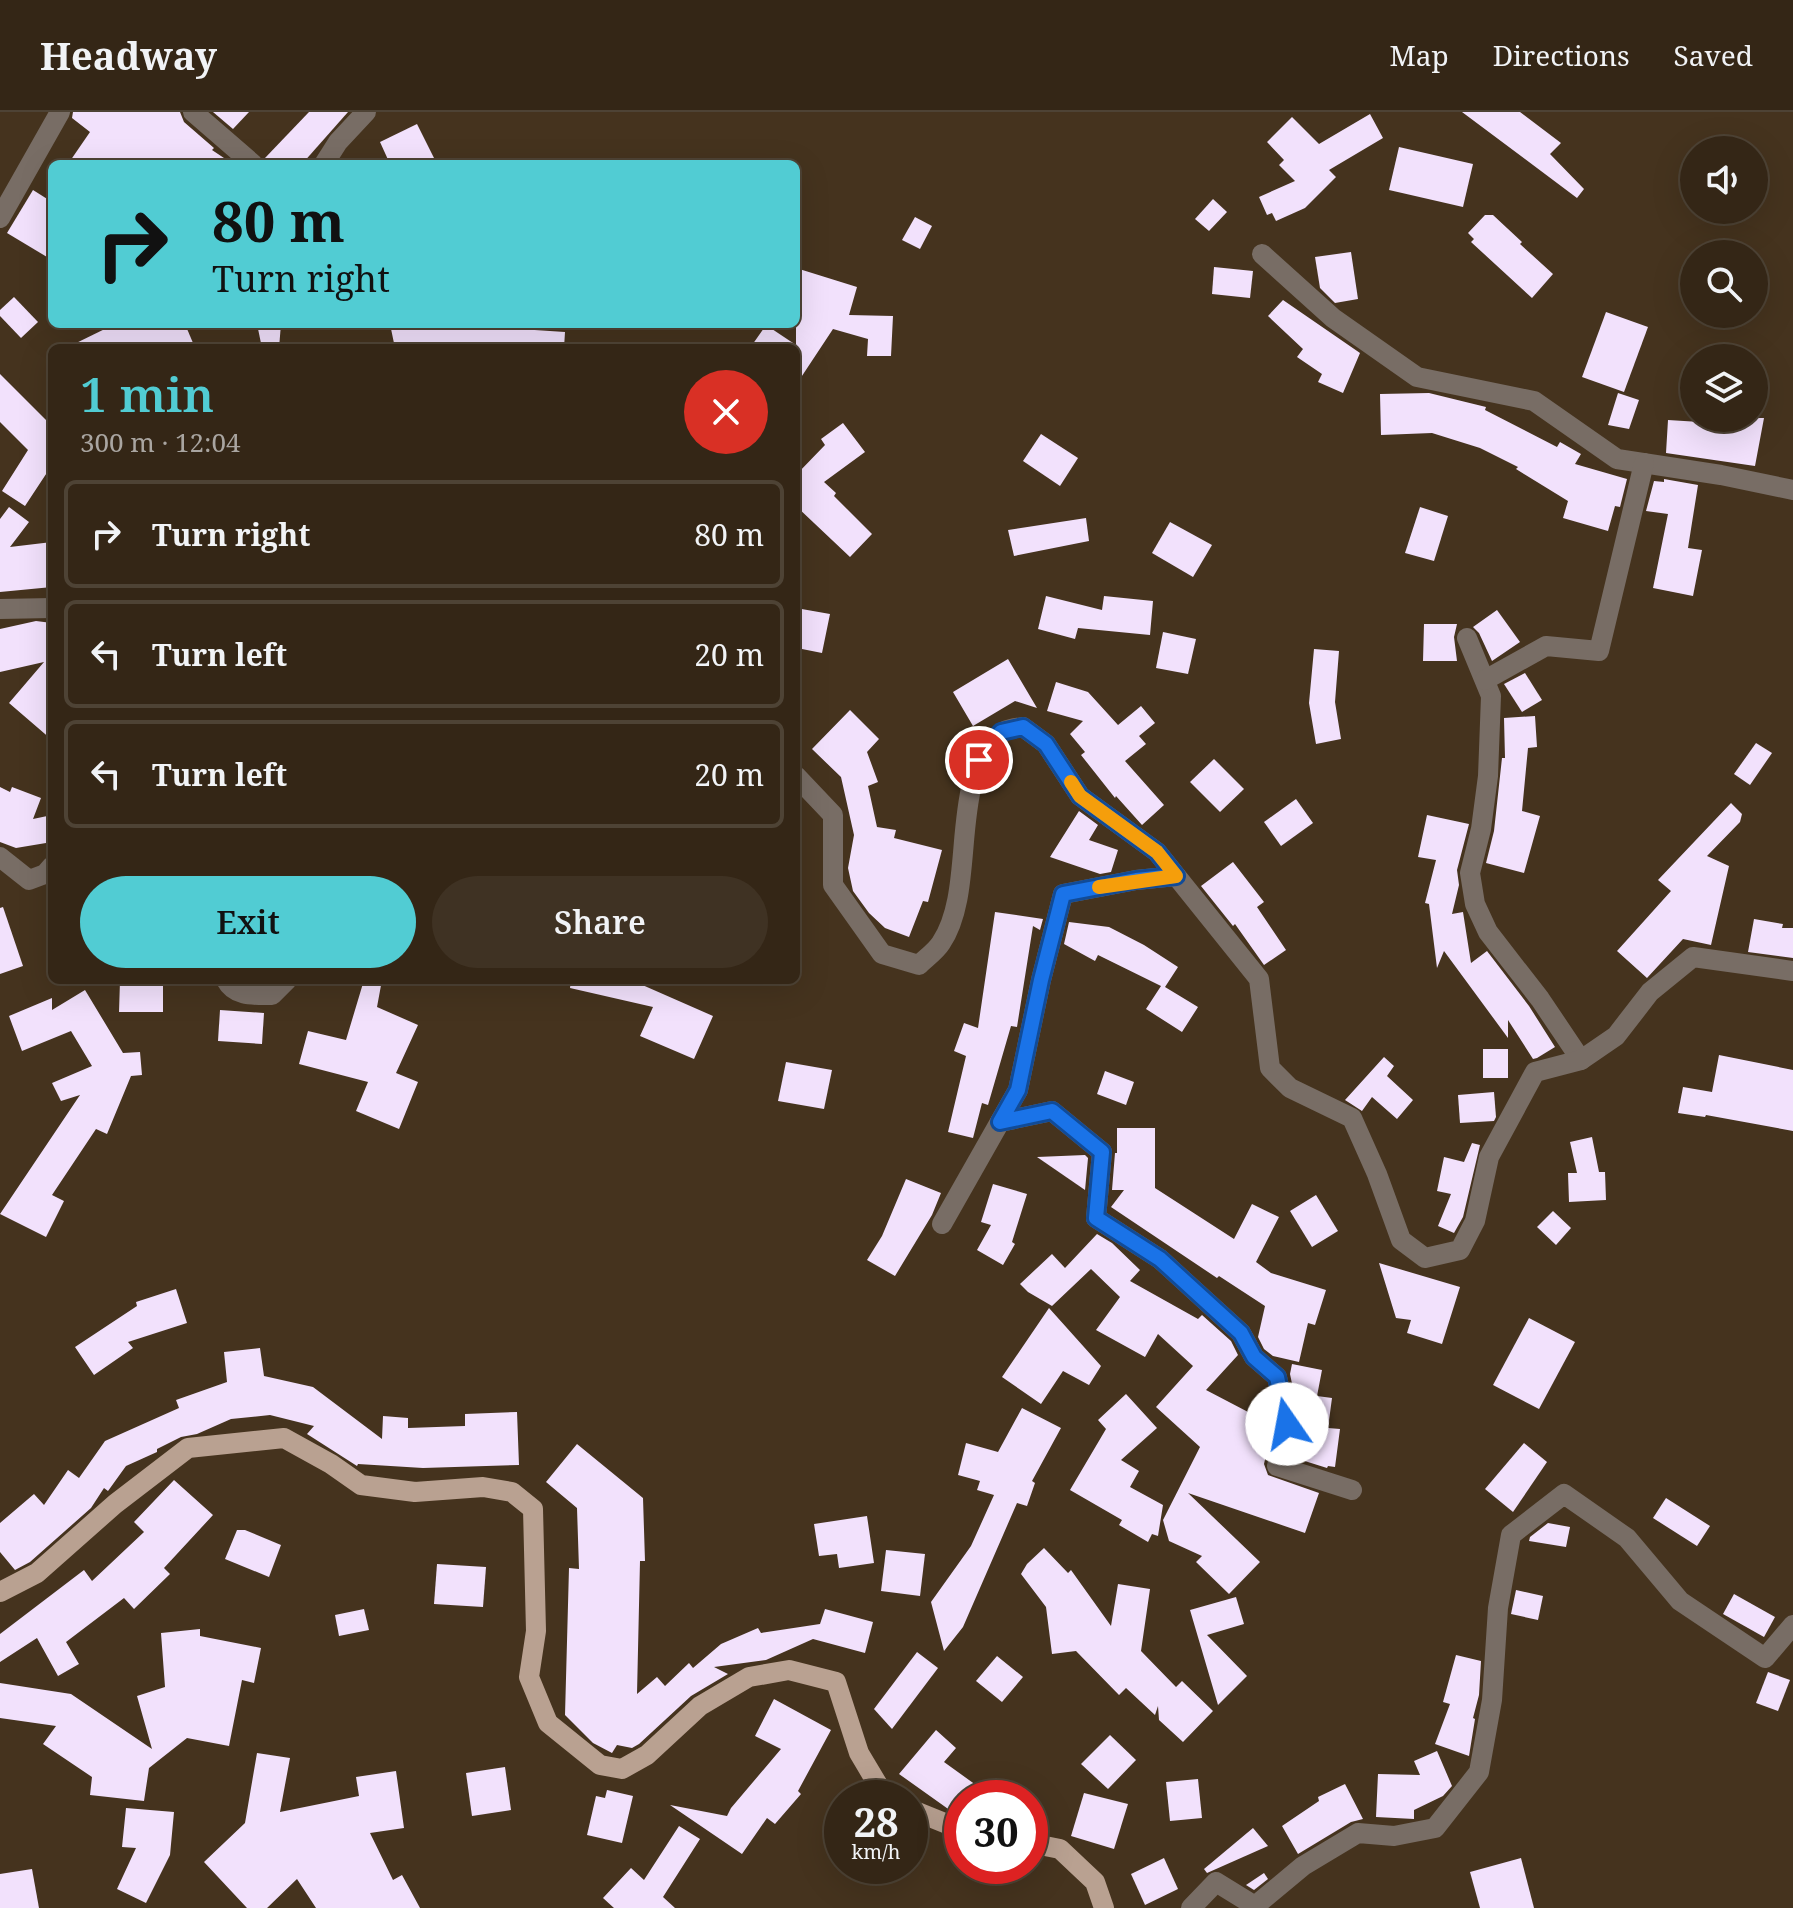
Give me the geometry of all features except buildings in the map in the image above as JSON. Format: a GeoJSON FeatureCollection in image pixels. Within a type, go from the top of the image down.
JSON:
{"type":"FeatureCollection","features":[{"type":"Feature","properties":{"kind":"main road"},"geometry":{"type":"LineString","coordinates":[[0,1592],[37,1573],[115,1504],[188,1448],[284,1438],[361,1485],[415,1492],[483,1487],[512,1492],[533,1509],[536,1631],[529,1677],[548,1723],[600,1765],[622,1769],[647,1755],[700,1706],[749,1677],[789,1670],[836,1682],[859,1753],[875,1780]]}},
{"type":"Feature","properties":{"kind":"main road"},"geometry":{"type":"LineString","coordinates":[[1048,1847],[1060,1849],[1095,1882],[1104,1908]]}},
{"type":"Feature","properties":{"kind":"street"},"geometry":{"type":"LineString","coordinates":[[0,218],[60,112]]}},
{"type":"Feature","properties":{"kind":"street"},"geometry":{"type":"LineString","coordinates":[[193,112],[248,160]]}},
{"type":"Feature","properties":{"kind":"street"},"geometry":{"type":"LineString","coordinates":[[327,160],[338,142],[366,112]]}},
{"type":"Feature","properties":{"kind":"street"},"geometry":{"type":"LineString","coordinates":[[1262,254],[1333,318],[1417,377],[1534,401],[1617,459],[1793,490]]}},
{"type":"Feature","properties":{"kind":"street"},"geometry":{"type":"LineString","coordinates":[[1485,680],[1546,646],[1599,651],[1644,463]]}},
{"type":"Feature","properties":{"kind":"street"},"geometry":{"type":"LineString","coordinates":[[0,609],[48,608]]}},
{"type":"Feature","properties":{"kind":"street"},"geometry":{"type":"LineString","coordinates":[[1467,638],[1491,696],[1481,829],[1470,873],[1475,904],[1488,932],[1540,999],[1581,1060]]}},
{"type":"Feature","properties":{"kind":"street"},"geometry":{"type":"LineString","coordinates":[[800,780],[833,815],[833,885],[882,954],[919,965],[941,944],[954,913],[970,796],[979,760],[1001,732],[1023,727],[1046,744],[1080,796],[1157,852],[1259,979],[1270,1068],[1290,1088],[1352,1118],[1401,1240],[1425,1258],[1460,1250],[1475,1221],[1489,1157],[1535,1072],[1581,1060],[1616,1036],[1650,992],[1693,957],[1793,971]]}},
{"type":"Feature","properties":{"kind":"street"},"geometry":{"type":"LineString","coordinates":[[0,857],[29,880],[48,871]]}},
{"type":"Feature","properties":{"kind":"street"},"geometry":{"type":"LineString","coordinates":[[942,1224],[1018,1090],[1063,894],[1176,876]]}},
{"type":"Feature","properties":{"kind":"street"},"geometry":{"type":"LineString","coordinates":[[227,984],[238,992],[272,995],[283,984]]}},
{"type":"Feature","properties":{"kind":"street"},"geometry":{"type":"LineString","coordinates":[[1000,1122],[1052,1111],[1102,1152],[1096,1218],[1160,1259],[1241,1333],[1254,1357],[1277,1377],[1287,1424],[1277,1466],[1352,1490]]}},
{"type":"Feature","properties":{"kind":"street"},"geometry":{"type":"LineString","coordinates":[[1191,1908],[1216,1882],[1255,1906],[1303,1866],[1358,1833],[1394,1836],[1435,1828],[1479,1772],[1492,1700],[1498,1608],[1511,1535],[1564,1494],[1627,1538],[1680,1601],[1765,1658],[1793,1625]]}},
{"type":"Feature","properties":{"kind":"slow traffic"},"geometry":{"type":"LineString","coordinates":[[1071,782],[1080,796],[1157,852],[1176,876],[1099,887]]}},
{"type":"Feature","properties":{"kind":"route"},"geometry":{"type":"LineString","coordinates":[[979,760],[1001,732],[1023,727],[1046,744],[1080,796],[1157,852],[1176,876],[1063,894],[1018,1090],[1000,1122],[1052,1111],[1102,1152],[1096,1218],[1160,1259],[1241,1333],[1254,1357],[1277,1377],[1287,1424]]}}]}
